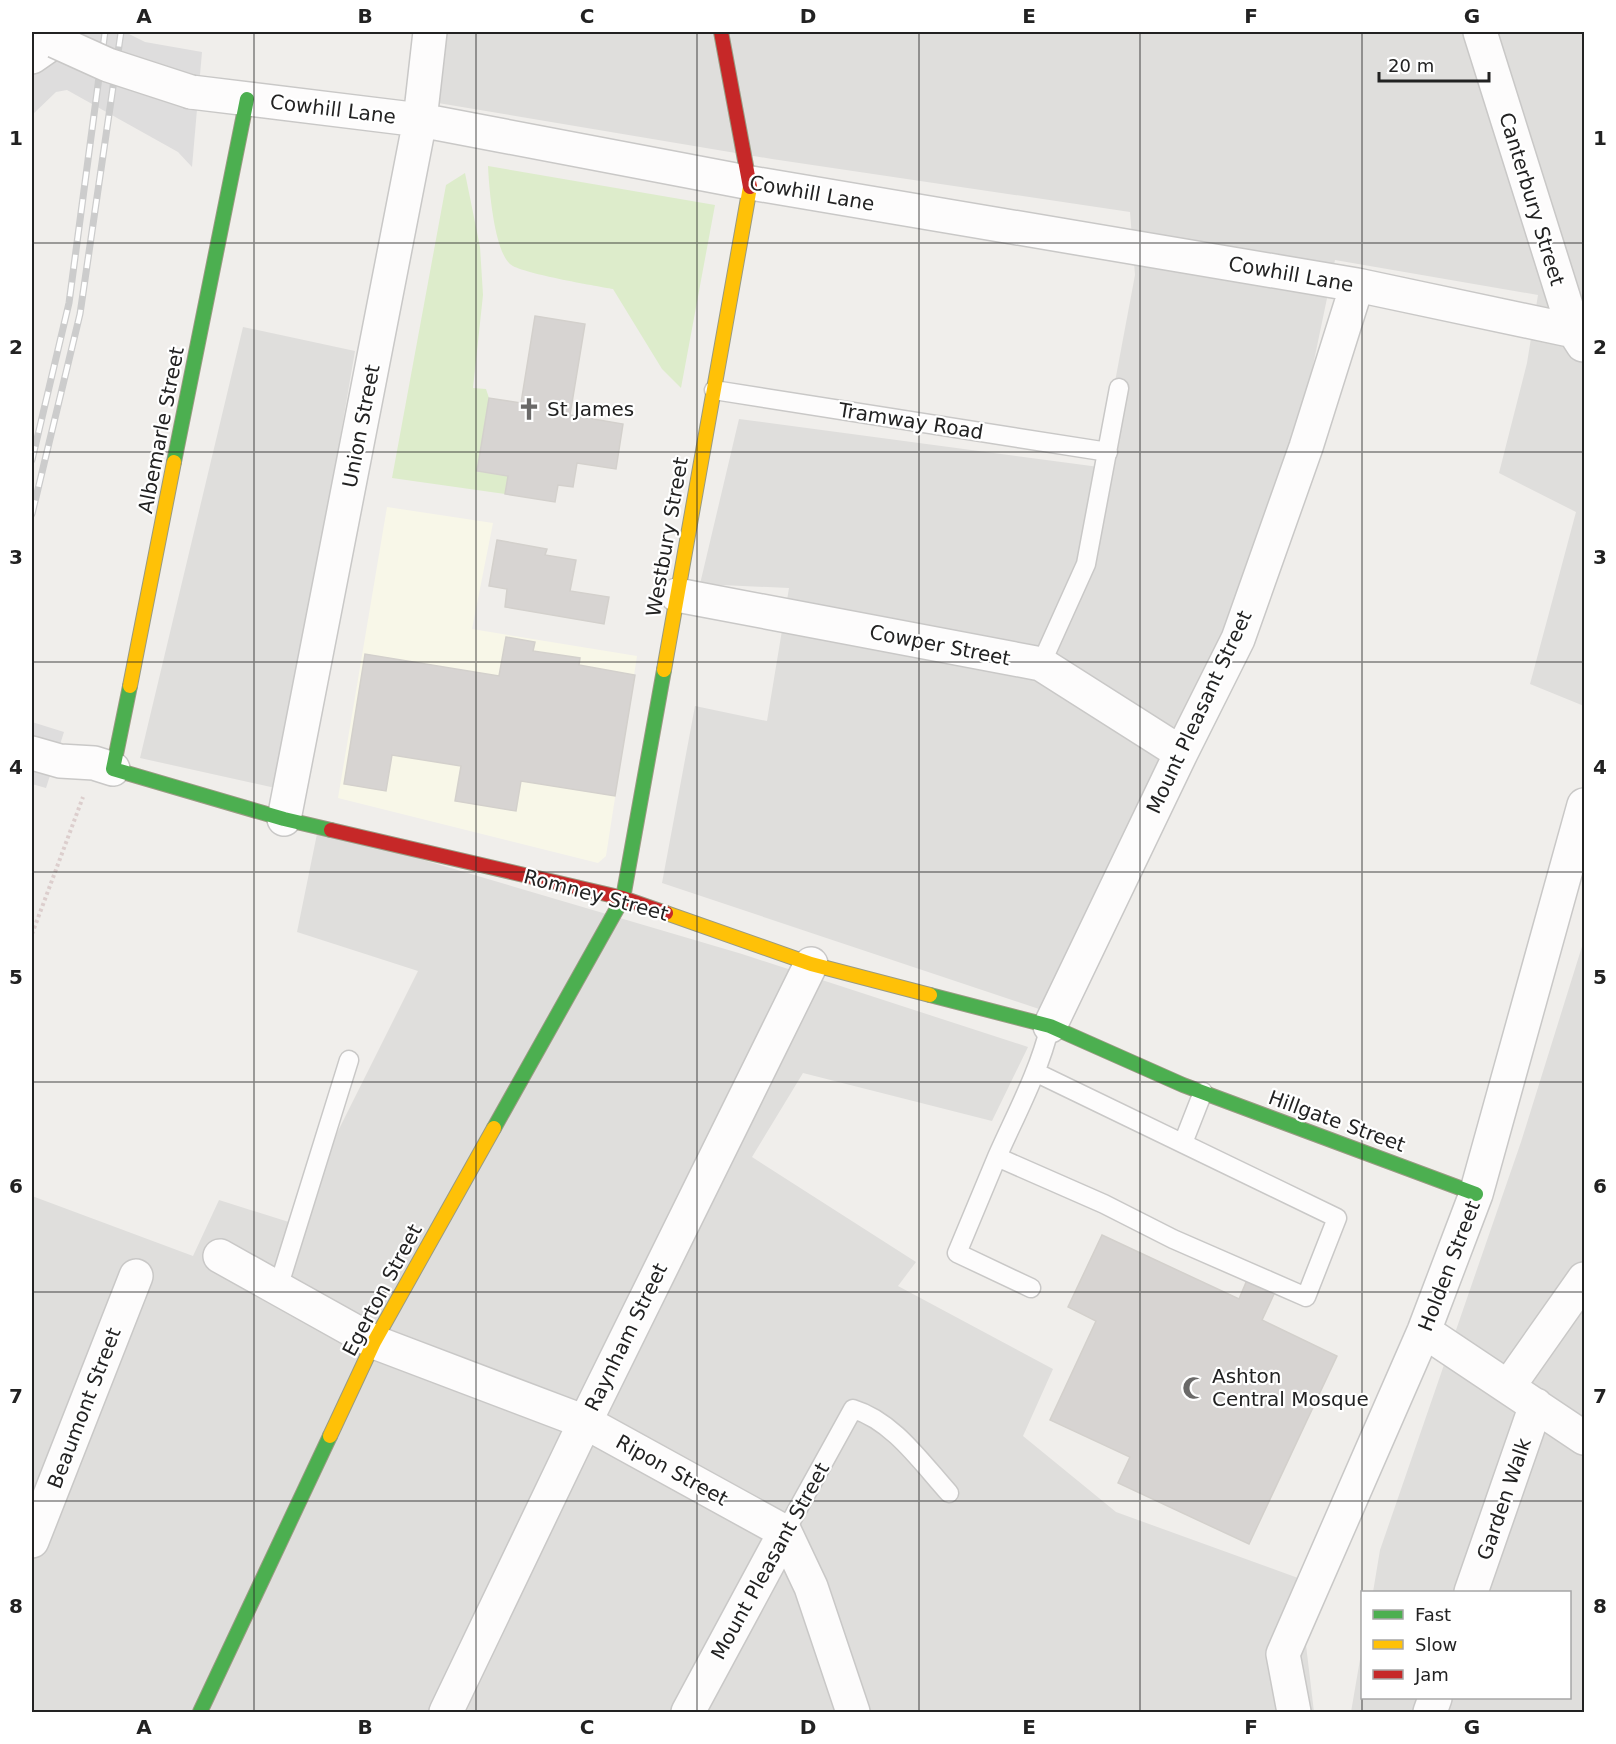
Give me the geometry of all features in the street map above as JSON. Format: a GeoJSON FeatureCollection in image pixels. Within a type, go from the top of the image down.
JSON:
{"type":"FeatureCollection","features":[{"type":"Feature","properties":{"kind":"street","name":"Union Street"},"geometry":{"type":"LineString","coordinates":[[284,819],[420,120],[430,32]]}},
{"type":"Feature","properties":{"kind":"street"},"geometry":{"type":"LineString","coordinates":[[721,32],[751,183]]}},
{"type":"Feature","properties":{"kind":"street","name":"Canterbury Street"},"geometry":{"type":"LineString","coordinates":[[1480,32],[1581,338]]}},
{"type":"Feature","properties":{"kind":"street","name":"Cowhill Lane"},"geometry":{"type":"LineString","coordinates":[[44,43],[190,92],[420,120],[751,183],[1357,285],[1581,338]]}},
{"type":"Feature","properties":{"kind":"street","name":"Albemarle Street"},"geometry":{"type":"LineString","coordinates":[[104,766],[247,99]]}},
{"type":"Feature","properties":{"kind":"street","name":"Westbury Street"},"geometry":{"type":"LineString","coordinates":[[623,898],[751,183]]}},
{"type":"Feature","properties":{"kind":"street","name":"Mount Pleasant Street"},"geometry":{"type":"LineString","coordinates":[[1050,1026],[1180,753],[1238,639],[1306,447],[1357,285]]}},
{"type":"Feature","properties":{"kind":"street","name":"Cowper Street"},"geometry":{"type":"LineString","coordinates":[[676,595],[1041,664],[1180,753]]}},
{"type":"Feature","properties":{"kind":"street","name":"Romney Street"},"geometry":{"type":"LineString","coordinates":[[46,757],[104,766],[284,819],[623,898],[811,964],[1050,1026],[1183,1085]]}},
{"type":"Feature","properties":{"kind":"street","name":"Holden Street"},"geometry":{"type":"LineString","coordinates":[[1294,1713],[1283,1654],[1424,1331],[1476,1194],[1584,805]]}},
{"type":"Feature","properties":{"kind":"street","name":"Egerton Street"},"geometry":{"type":"LineString","coordinates":[[200,1713],[374,1342],[623,898]]}},
{"type":"Feature","properties":{"kind":"street","name":"Raynham Street"},"geometry":{"type":"LineString","coordinates":[[446,1713],[585,1422],[811,964]]}},
{"type":"Feature","properties":{"kind":"street","name":"Hillgate Street"},"geometry":{"type":"LineString","coordinates":[[1183,1085],[1476,1194]]}},
{"type":"Feature","properties":{"kind":"street","name":"Ripon Street"},"geometry":{"type":"LineString","coordinates":[[220,1256],[374,1342],[585,1422],[785,1532]]}},
{"type":"Feature","properties":{"kind":"street","name":"Beaumont Street"},"geometry":{"type":"LineString","coordinates":[[32,1541],[136,1276]]}},
{"type":"Feature","properties":{"kind":"street"},"geometry":{"type":"LineString","coordinates":[[1508,1388],[1584,1279]]}},
{"type":"Feature","properties":{"kind":"street"},"geometry":{"type":"LineString","coordinates":[[1424,1331],[1584,1438]]}},
{"type":"Feature","properties":{"kind":"street","name":"Garden Walk"},"geometry":{"type":"LineString","coordinates":[[1472,1591],[1536,1405]]}},
{"type":"Feature","properties":{"kind":"street"},"geometry":{"type":"LineString","coordinates":[[785,1532],[811,1587],[853,1713]]}},
{"type":"Feature","properties":{"kind":"street","name":"Mount Pleasant Street"},"geometry":{"type":"LineString","coordinates":[[688,1713],[785,1532]]}},
{"type":"Feature","properties":{"kind":"lane"},"geometry":{"type":"LineString","coordinates":[[1041,664],[1086,564],[1119,388]]}},
{"type":"Feature","properties":{"kind":"lane","name":"Tramway Road"},"geometry":{"type":"LineString","coordinates":[[714,390],[1108,452]]}},
{"type":"Feature","properties":{"kind":"lane"},"geometry":{"type":"LineString","coordinates":[[1031,1288],[957,1253],[997,1156],[1043,1056],[1050,1026]]}},
{"type":"Feature","properties":{"kind":"lane"},"geometry":{"type":"LineString","coordinates":[[278,1288],[349,1060]]}},
{"type":"Feature","properties":{"kind":"lane"},"geometry":{"type":"LineString","coordinates":[[997,1156],[1104,1204],[1173,1239],[1306,1297],[1337,1218],[1035,1072]]}},
{"type":"Feature","properties":{"kind":"lane"},"geometry":{"type":"LineString","coordinates":[[1183,1143],[1203,1092]]}},
{"type":"Feature","properties":{"kind":"lane","name":"Mount Pleasant Street"},"geometry":{"type":"LineString","coordinates":[[785,1532],[853,1409],[868,1414],[897,1436],[949,1493]]}},
{"type":"Feature","properties":{"kind":"path"},"geometry":{"type":"LineString","coordinates":[[32,934],[83,798],[104,766]]}},
{"type":"Feature","properties":{"kind":"shaded area"},"geometry":{"type":"Polygon","coordinates":[[[444,32],[1584,32],[1584,706],[1530,684],[1576,512],[1499,473],[1527,363],[1538,295],[1335,260],[1292,466],[1194,711],[1042,1010],[662,883],[695,706],[767,721],[789,588],[700,584],[739,419],[1099,467],[1135,275],[1130,212],[772,159],[438,103],[444,32]]]}},
{"type":"Feature","properties":{"kind":"shaded area"},"geometry":{"type":"Polygon","coordinates":[[[243,327],[355,351],[280,789],[140,758],[243,327]]]}},
{"type":"Feature","properties":{"kind":"shaded area"},"geometry":{"type":"Polygon","coordinates":[[[387,507],[493,523],[472,629],[637,656],[606,856],[598,863],[338,798],[387,507]]]}},
{"type":"Feature","properties":{"kind":"shaded area"},"geometry":{"type":"Polygon","coordinates":[[[318,829],[742,954],[1028,1047],[992,1121],[803,1073],[752,1157],[916,1262],[898,1286],[1053,1369],[1023,1436],[1116,1512],[1298,1578],[1314,1712],[32,1712],[32,1196],[193,1256],[219,1200],[292,1223],[418,971],[297,932],[318,829]]]}},
{"type":"Feature","properties":{"kind":"shaded area"},"geometry":{"type":"Polygon","coordinates":[[[1584,940],[1584,1712],[1351,1712],[1361,1654],[1361,1699],[1571,1699],[1571,1591],[1373,1591],[1380,1550],[1521,1142],[1584,940]]]}},
{"type":"Feature","properties":{"kind":"green space"},"geometry":{"type":"Polygon","coordinates":[[[488,166],[715,205],[681,388],[662,369],[613,289],[542,275],[516,268],[510,264],[500,246],[496,232],[488,166]]]}},
{"type":"Feature","properties":{"kind":"green space"},"geometry":{"type":"Polygon","coordinates":[[[465,173],[480,247],[483,295],[473,388],[486,389],[489,398],[477,471],[508,476],[505,494],[392,478],[446,185],[465,173]]]}},
{"type":"Feature","properties":{"kind":"pier"},"geometry":{"type":"Polygon","coordinates":[[[41,32],[125,32],[145,42],[202,52],[192,167],[178,152],[67,90],[56,92],[32,115],[32,85],[41,32]]]}},
{"type":"Feature","properties":{"kind":"pier"},"geometry":{"type":"Polygon","coordinates":[[[32,722],[64,732],[46,788],[32,784],[32,722]]]}},
{"type":"Feature","properties":{"kind":"building","name":"St James"},"geometry":{"type":"Polygon","coordinates":[[[535,316],[585,324],[570,415],[623,424],[616,469],[577,463],[573,487],[558,485],[555,502],[505,494],[508,476],[477,471],[489,398],[521,403],[535,316]]]}},
{"type":"Feature","properties":{"kind":"building"},"geometry":{"type":"Polygon","coordinates":[[[497,540],[547,549],[545,555],[576,560],[570,591],[609,597],[604,624],[505,607],[507,589],[489,586],[497,540]]]}},
{"type":"Feature","properties":{"kind":"building"},"geometry":{"type":"Polygon","coordinates":[[[506,637],[535,642],[533,651],[580,658],[579,665],[635,675],[615,796],[521,781],[516,811],[455,801],[461,766],[392,755],[386,791],[344,784],[365,654],[499,676],[506,637]]]}},
{"type":"Feature","properties":{"kind":"building","name":"Ashton Central Mosque"},"geometry":{"type":"Polygon","coordinates":[[[1102,1235],[1239,1299],[1247,1280],[1275,1292],[1262,1320],[1337,1356],[1249,1544],[1118,1483],[1130,1457],[1050,1420],[1096,1321],[1068,1307],[1102,1235]]]}},
{"type":"Feature","properties":{"kind":"railway"},"geometry":{"type":"LineString","coordinates":[[32,460],[69,303],[105,32]]}},
{"type":"Feature","properties":{"kind":"railway"},"geometry":{"type":"LineString","coordinates":[[32,514],[80,314],[121,32]]}},
{"type":"Feature","properties":{"kind":"traffic: fast"},"geometry":{"type":"LineString","coordinates":[[174,462],[247,99]]}},
{"type":"Feature","properties":{"kind":"traffic: fast"},"geometry":{"type":"LineString","coordinates":[[494,1128],[623,898],[664,670]]}},
{"type":"Feature","properties":{"kind":"traffic: fast"},"geometry":{"type":"LineString","coordinates":[[130,686],[113,769],[284,819],[331,830]]}},
{"type":"Feature","properties":{"kind":"traffic: fast"},"geometry":{"type":"LineString","coordinates":[[930,995],[1050,1026],[1183,1085],[1476,1194]]}},
{"type":"Feature","properties":{"kind":"traffic: fast"},"geometry":{"type":"LineString","coordinates":[[200,1712],[330,1436]]}},
{"type":"Feature","properties":{"kind":"traffic: slow"},"geometry":{"type":"LineString","coordinates":[[664,670],[750,187]]}},
{"type":"Feature","properties":{"kind":"traffic: slow"},"geometry":{"type":"LineString","coordinates":[[130,686],[174,462]]}},
{"type":"Feature","properties":{"kind":"traffic: slow"},"geometry":{"type":"LineString","coordinates":[[666,913],[811,964],[930,995]]}},
{"type":"Feature","properties":{"kind":"traffic: slow"},"geometry":{"type":"LineString","coordinates":[[330,1436],[374,1342],[494,1128]]}},
{"type":"Feature","properties":{"kind":"traffic: jam"},"geometry":{"type":"LineString","coordinates":[[721,32],[750,187]]}},
{"type":"Feature","properties":{"kind":"traffic: jam"},"geometry":{"type":"LineString","coordinates":[[331,830],[623,898],[666,913]]}},
{"type":"Feature","properties":{"kind":"place","name":"St James"},"geometry":{"type":"Point","coordinates":[529,409]}},
{"type":"Feature","properties":{"kind":"place","name":"Ashton Central Mosque"},"geometry":{"type":"Point","coordinates":[1194,1388]}}]}
